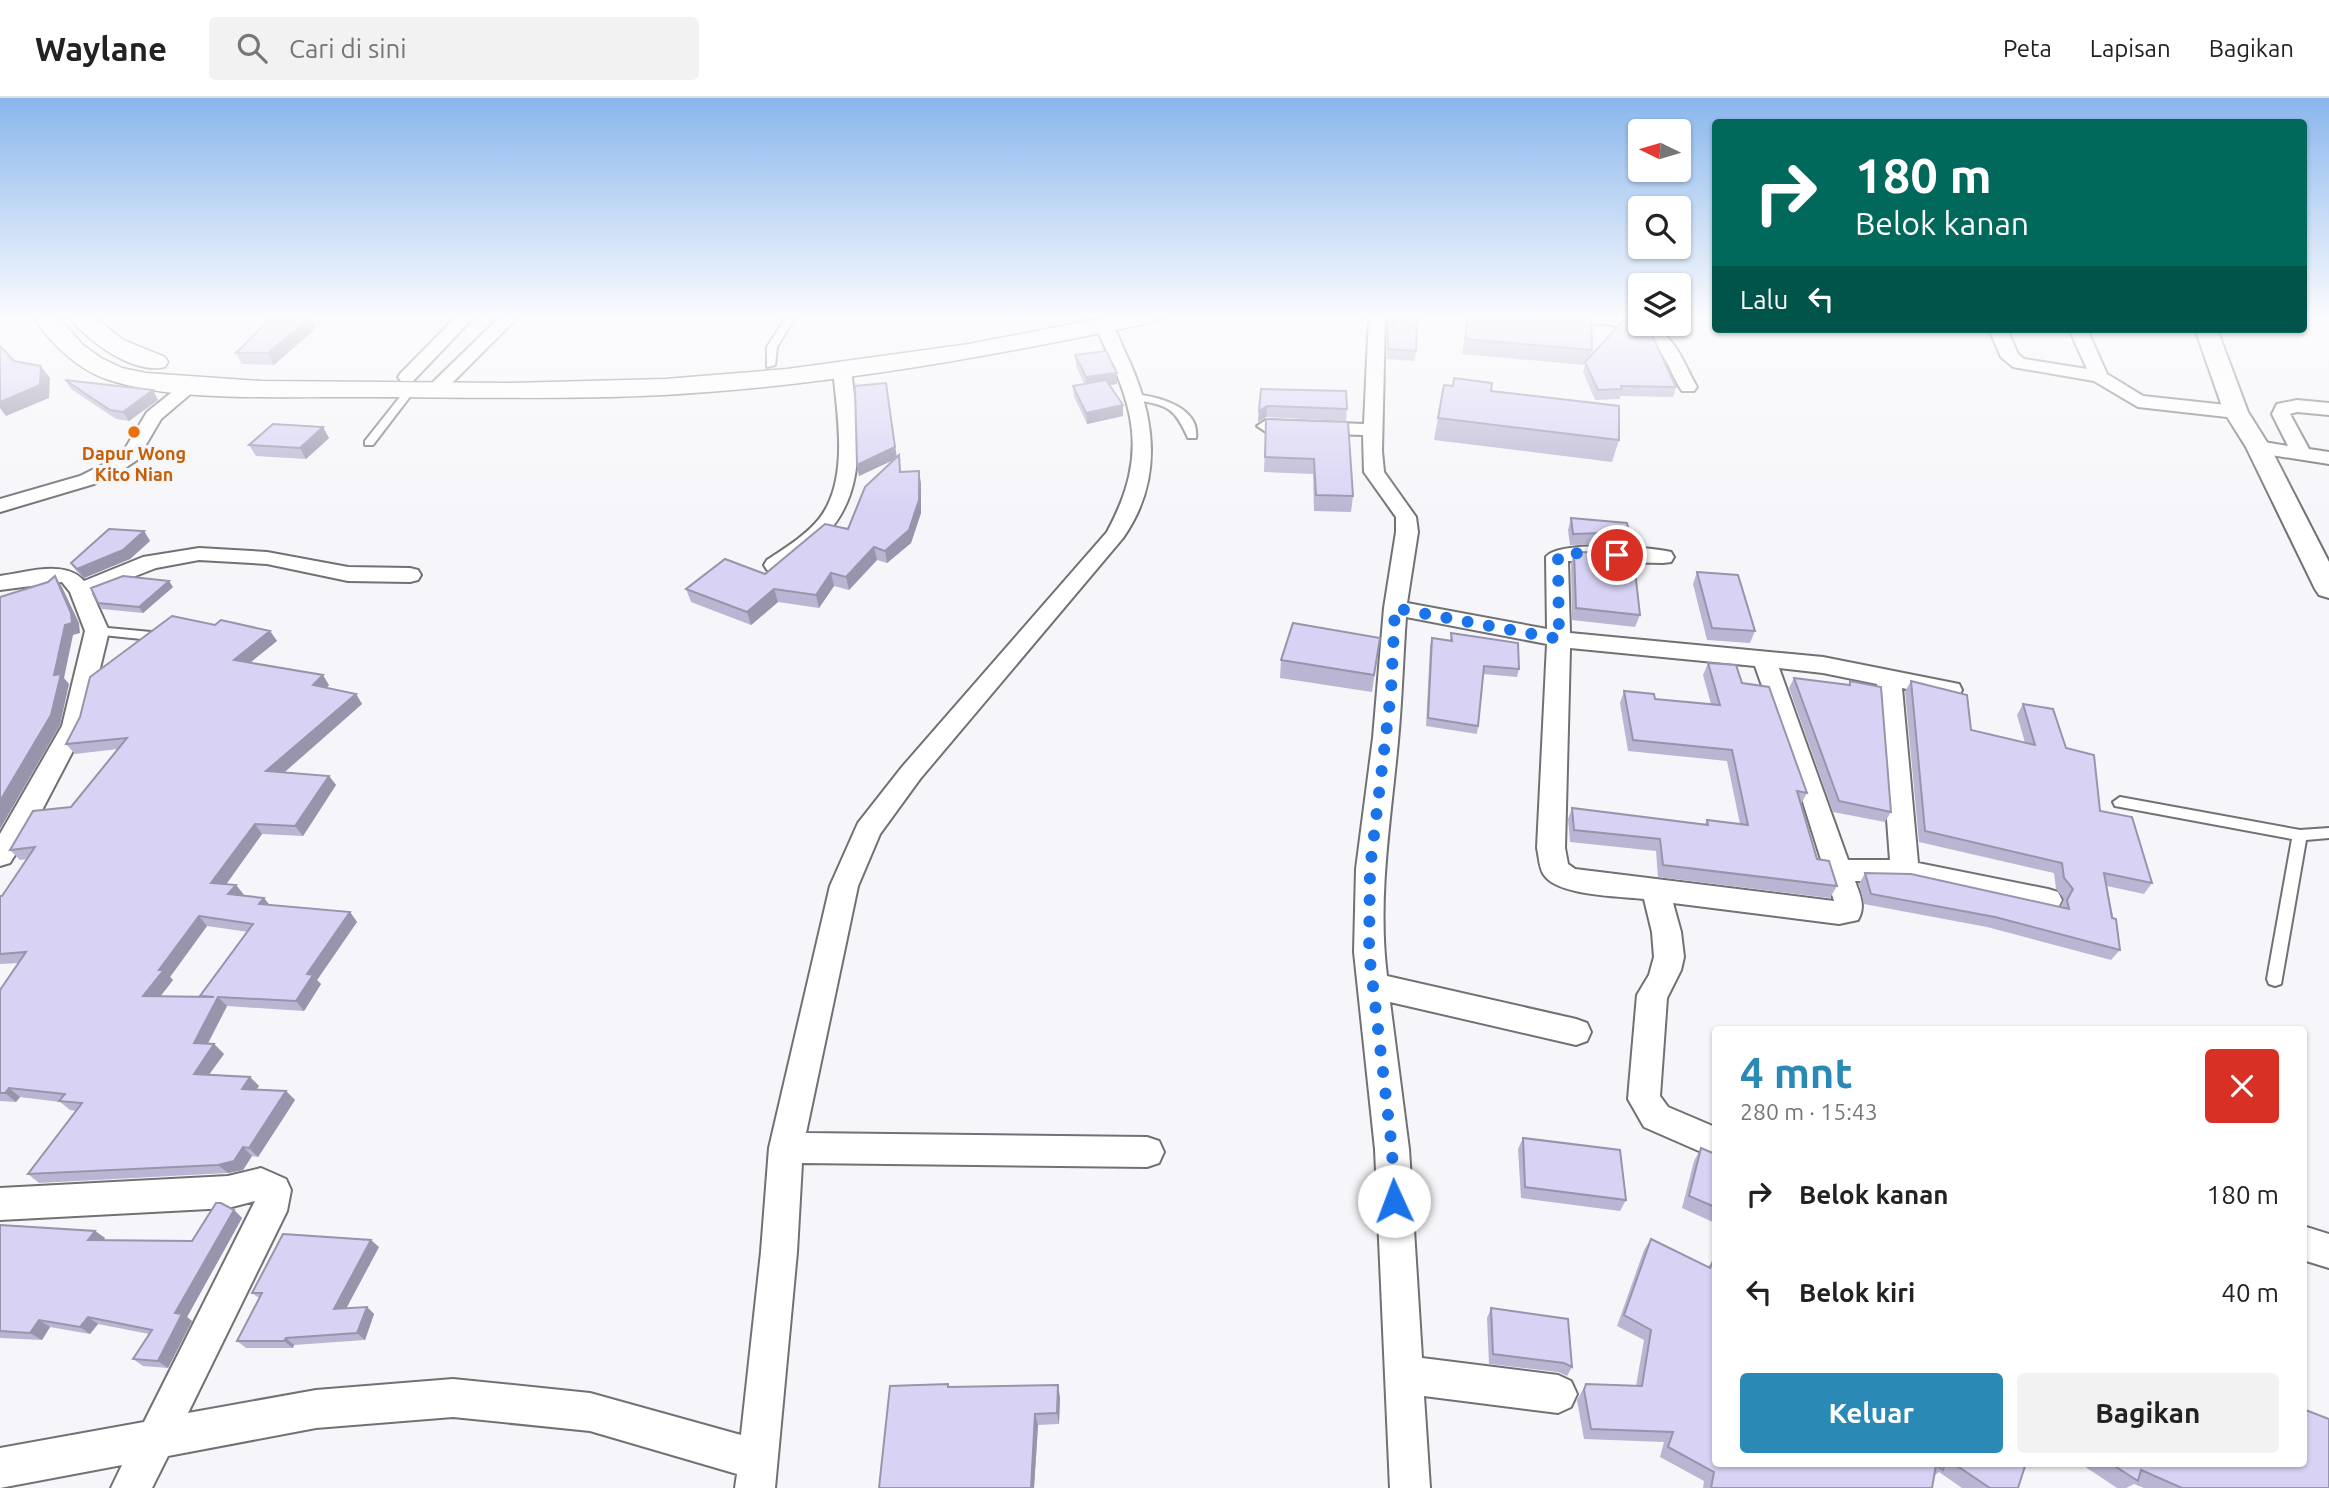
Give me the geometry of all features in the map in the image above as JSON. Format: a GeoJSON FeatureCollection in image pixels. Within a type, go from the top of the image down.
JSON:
{"type":"FeatureCollection","features":[{"type":"Feature","properties":{"kind":"main road"},"geometry":{"type":"LineString","coordinates":[[146,381],[192,385],[221,381]]}},
{"type":"Feature","properties":{"kind":"main road"},"geometry":{"type":"LineString","coordinates":[[279,381],[440,384],[642,381]]}},
{"type":"Feature","properties":{"kind":"street"},"geometry":{"type":"LineString","coordinates":[[440,384],[444,381]]}},
{"type":"Feature","properties":{"kind":"street"},"geometry":{"type":"LineString","coordinates":[[775,565],[828,522],[842,497],[848,432],[843,381]]}},
{"type":"Feature","properties":{"kind":"street"},"geometry":{"type":"LineString","coordinates":[[0,1468],[316,1409],[453,1398],[590,1412],[756,1474],[786,1148],[844,886],[868,830],[911,774],[1116,534],[1125,519],[1140,485],[1145,447],[1135,397],[1127,381]]}},
{"type":"Feature","properties":{"kind":"street"},"geometry":{"type":"LineString","coordinates":[[1375,381],[1374,472],[1406,517],[1408,532],[1395,608],[1390,704],[1370,869],[1369,952],[1392,1149],[1410,1488]]}},
{"type":"Feature","properties":{"kind":"street"},"geometry":{"type":"LineString","coordinates":[[1684,381],[1688,387]]}},
{"type":"Feature","properties":{"kind":"street"},"geometry":{"type":"LineString","coordinates":[[2105,381],[2138,401],[2236,412]]}},
{"type":"Feature","properties":{"kind":"street"},"geometry":{"type":"LineString","coordinates":[[2223,381],[2236,412],[2258,447],[2329,589]]}},
{"type":"Feature","properties":{"kind":"street"},"geometry":{"type":"LineString","coordinates":[[0,506],[87,480],[115,466],[130,456],[154,416],[192,385]]}},
{"type":"Feature","properties":{"kind":"street"},"geometry":{"type":"LineString","coordinates":[[2302,454],[2281,415],[2284,408],[2297,406],[2329,409]]}},
{"type":"Feature","properties":{"kind":"street"},"geometry":{"type":"LineString","coordinates":[[1266,426],[1374,430]]}},
{"type":"Feature","properties":{"kind":"street"},"geometry":{"type":"LineString","coordinates":[[2258,447],[2329,458]]}},
{"type":"Feature","properties":{"kind":"street"},"geometry":{"type":"LineString","coordinates":[[1663,557],[1570,553],[1558,557],[1559,639],[1552,848],[1555,870],[1569,880],[1848,912],[1849,905],[1815,799],[1764,659]]}},
{"type":"Feature","properties":{"kind":"street"},"geometry":{"type":"LineString","coordinates":[[80,590],[151,562],[198,554],[267,558],[348,574],[411,575]]}},
{"type":"Feature","properties":{"kind":"street"},"geometry":{"type":"LineString","coordinates":[[0,583],[59,575],[69,578],[80,590],[97,631],[74,726],[27,814],[0,856]]}},
{"type":"Feature","properties":{"kind":"street"},"geometry":{"type":"LineString","coordinates":[[1395,608],[1559,639],[1823,665],[1950,690]]}},
{"type":"Feature","properties":{"kind":"street"},"geometry":{"type":"LineString","coordinates":[[1889,678],[1906,871]]}},
{"type":"Feature","properties":{"kind":"street"},"geometry":{"type":"LineString","coordinates":[[1836,870],[1906,871],[2048,900]]}},
{"type":"Feature","properties":{"kind":"street"},"geometry":{"type":"LineString","coordinates":[[1656,890],[1671,963],[1664,982],[1653,995],[1644,1099],[1656,1117],[1712,1142]]}},
{"type":"Feature","properties":{"kind":"street"},"geometry":{"type":"LineString","coordinates":[[1374,986],[1576,1032]]}},
{"type":"Feature","properties":{"kind":"street"},"geometry":{"type":"LineString","coordinates":[[786,1148],[1147,1152]]}},
{"type":"Feature","properties":{"kind":"street"},"geometry":{"type":"LineString","coordinates":[[0,1204],[228,1192],[261,1184],[274,1190],[270,1211],[195,1352],[158,1437],[131,1488]]}},
{"type":"Feature","properties":{"kind":"street"},"geometry":{"type":"LineString","coordinates":[[2307,1244],[2329,1251]]}},
{"type":"Feature","properties":{"kind":"street"},"geometry":{"type":"LineString","coordinates":[[1402,1374],[1558,1394]]}},
{"type":"Feature","properties":{"kind":"lane"},"geometry":{"type":"LineString","coordinates":[[369,443],[408,383]]}},
{"type":"Feature","properties":{"kind":"lane"},"geometry":{"type":"LineString","coordinates":[[1135,397],[1150,398],[1177,409],[1190,426],[1192,436]]}},
{"type":"Feature","properties":{"kind":"lane"},"geometry":{"type":"LineString","coordinates":[[97,631],[151,636]]}},
{"type":"Feature","properties":{"kind":"lane"},"geometry":{"type":"LineString","coordinates":[[2120,802],[2300,835],[2329,834]]}},
{"type":"Feature","properties":{"kind":"lane"},"geometry":{"type":"LineString","coordinates":[[2275,979],[2300,835]]}},
{"type":"Feature","properties":{"kind":"building"},"geometry":{"type":"Polygon","coordinates":[[[0,381],[40,381],[40,385],[0,402],[0,381]]]}},
{"type":"Feature","properties":{"kind":"building"},"geometry":{"type":"Polygon","coordinates":[[[66,381],[153,390],[123,412],[110,410],[66,381]]]}},
{"type":"Feature","properties":{"kind":"building"},"geometry":{"type":"Polygon","coordinates":[[[1107,381],[1123,405],[1086,413],[1073,386],[1107,381]]]}},
{"type":"Feature","properties":{"kind":"building"},"geometry":{"type":"Polygon","coordinates":[[[1454,381],[1476,381],[1492,383],[1491,391],[1619,406],[1619,440],[1438,418],[1444,385],[1453,386],[1454,381]]]}},
{"type":"Feature","properties":{"kind":"building"},"geometry":{"type":"Polygon","coordinates":[[[1594,381],[1673,381],[1676,387],[1621,386],[1622,389],[1598,390],[1594,381]]]}},
{"type":"Feature","properties":{"kind":"building"},"geometry":{"type":"Polygon","coordinates":[[[886,383],[895,447],[857,465],[855,386],[886,383]]]}},
{"type":"Feature","properties":{"kind":"building"},"geometry":{"type":"Polygon","coordinates":[[[1261,389],[1346,391],[1347,409],[1267,406],[1259,411],[1261,389]]]}},
{"type":"Feature","properties":{"kind":"building"},"geometry":{"type":"Polygon","coordinates":[[[1266,419],[1348,422],[1353,496],[1316,495],[1314,459],[1265,457],[1266,419]]]}},
{"type":"Feature","properties":{"kind":"building"},"geometry":{"type":"Polygon","coordinates":[[[273,424],[323,427],[300,448],[249,445],[273,424]]]}},
{"type":"Feature","properties":{"kind":"building"},"geometry":{"type":"Polygon","coordinates":[[[899,455],[900,472],[919,471],[919,500],[909,530],[885,551],[874,547],[846,577],[831,573],[816,595],[774,589],[747,612],[686,589],[725,559],[765,574],[825,524],[848,529],[865,487],[899,455]]]}},
{"type":"Feature","properties":{"kind":"building"},"geometry":{"type":"Polygon","coordinates":[[[1571,518],[1627,523],[1629,532],[1573,534],[1571,518]]]}},
{"type":"Feature","properties":{"kind":"building"},"geometry":{"type":"Polygon","coordinates":[[[109,529],[144,531],[123,550],[77,569],[71,563],[109,529]]]}},
{"type":"Feature","properties":{"kind":"building"},"geometry":{"type":"Polygon","coordinates":[[[1574,552],[1633,553],[1640,615],[1576,608],[1574,552]]]}},
{"type":"Feature","properties":{"kind":"building"},"geometry":{"type":"Polygon","coordinates":[[[1697,572],[1738,575],[1755,631],[1712,628],[1697,572]]]}},
{"type":"Feature","properties":{"kind":"building"},"geometry":{"type":"Polygon","coordinates":[[[55,576],[71,613],[72,623],[65,625],[54,675],[61,674],[51,715],[0,801],[0,597],[48,582],[55,576]]]}},
{"type":"Feature","properties":{"kind":"building"},"geometry":{"type":"Polygon","coordinates":[[[123,576],[169,581],[139,607],[98,603],[91,588],[123,576]]]}},
{"type":"Feature","properties":{"kind":"building"},"geometry":{"type":"Polygon","coordinates":[[[172,616],[215,625],[221,620],[270,631],[234,660],[323,675],[313,685],[356,694],[266,771],[329,776],[295,826],[255,824],[211,883],[236,885],[228,894],[264,898],[259,904],[350,912],[307,974],[313,975],[296,1001],[218,997],[194,1043],[214,1044],[194,1074],[250,1077],[242,1089],[286,1091],[249,1148],[243,1147],[234,1161],[218,1165],[28,1174],[82,1103],[59,1101],[65,1094],[9,1088],[5,1093],[0,1093],[0,990],[26,952],[0,954],[0,896],[35,847],[10,850],[33,811],[71,807],[127,738],[66,744],[80,717],[90,677],[172,616]],[[199,916],[159,970],[164,970],[143,996],[214,997],[200,996],[253,924],[199,916]]]}},
{"type":"Feature","properties":{"kind":"building"},"geometry":{"type":"Polygon","coordinates":[[[1293,623],[1380,638],[1374,675],[1281,660],[1293,623]]]}},
{"type":"Feature","properties":{"kind":"building"},"geometry":{"type":"Polygon","coordinates":[[[1451,633],[1518,643],[1519,669],[1484,666],[1478,726],[1428,718],[1432,638],[1452,641],[1451,633]]]}},
{"type":"Feature","properties":{"kind":"building"},"geometry":{"type":"Polygon","coordinates":[[[1708,663],[1736,665],[1742,683],[1769,687],[1807,793],[1797,791],[1817,859],[1829,861],[1837,886],[1663,865],[1660,839],[1574,830],[1572,808],[1708,825],[1707,820],[1748,825],[1732,750],[1633,740],[1624,691],[1654,694],[1655,699],[1720,705],[1708,663]]]}},
{"type":"Feature","properties":{"kind":"building"},"geometry":{"type":"Polygon","coordinates":[[[1794,678],[1850,685],[1850,681],[1881,687],[1891,812],[1839,801],[1794,678]]]}},
{"type":"Feature","properties":{"kind":"building"},"geometry":{"type":"Polygon","coordinates":[[[1911,681],[1967,695],[1971,730],[2035,745],[2023,704],[2053,709],[2066,748],[2094,755],[2100,811],[2132,817],[2152,883],[2104,873],[2112,918],[2116,919],[2120,950],[1995,917],[1871,894],[1865,873],[1911,874],[2069,909],[2067,900],[2073,889],[2064,878],[2062,863],[1925,831],[1911,681]]]}},
{"type":"Feature","properties":{"kind":"building"},"geometry":{"type":"Polygon","coordinates":[[[1523,1138],[1620,1150],[1626,1200],[1525,1187],[1523,1138]]]}},
{"type":"Feature","properties":{"kind":"building"},"geometry":{"type":"Polygon","coordinates":[[[1701,1148],[1712,1153],[1712,1206],[1689,1196],[1701,1148]]]}},
{"type":"Feature","properties":{"kind":"building"},"geometry":{"type":"Polygon","coordinates":[[[216,1203],[234,1210],[175,1313],[182,1314],[158,1361],[133,1359],[152,1330],[88,1317],[80,1327],[39,1320],[30,1333],[0,1331],[0,1225],[95,1231],[88,1240],[192,1241],[216,1203]]]}},
{"type":"Feature","properties":{"kind":"building"},"geometry":{"type":"Polygon","coordinates":[[[283,1234],[371,1240],[334,1309],[367,1307],[357,1333],[286,1338],[284,1341],[237,1341],[262,1293],[252,1293],[283,1234]]]}},
{"type":"Feature","properties":{"kind":"building"},"geometry":{"type":"Polygon","coordinates":[[[1651,1239],[1710,1268],[1712,1263],[1712,1467],[1936,1467],[1932,1488],[1711,1488],[1714,1472],[1668,1447],[1673,1432],[1591,1429],[1584,1390],[1586,1384],[1642,1386],[1651,1330],[1624,1315],[1651,1239]]]}},
{"type":"Feature","properties":{"kind":"building"},"geometry":{"type":"Polygon","coordinates":[[[1491,1308],[1568,1319],[1572,1367],[1564,1363],[1493,1354],[1491,1308]]]}},
{"type":"Feature","properties":{"kind":"building"},"geometry":{"type":"Polygon","coordinates":[[[948,1384],[948,1387],[1058,1385],[1057,1413],[1035,1414],[1031,1488],[879,1488],[890,1386],[948,1384]]]}},
{"type":"Feature","properties":{"kind":"building"},"geometry":{"type":"Polygon","coordinates":[[[2307,1411],[2329,1419],[2329,1488],[2182,1488],[2141,1470],[2138,1481],[2116,1467],[2307,1467],[2307,1411]]]}},
{"type":"Feature","properties":{"kind":"building"},"geometry":{"type":"Polygon","coordinates":[[[1959,1467],[2025,1467],[2018,1488],[1990,1488],[1959,1467]]]}},
{"type":"Feature","properties":{"kind":"place","name":"Dapur Wong Kito Nian"},"geometry":{"type":"Point","coordinates":[134,432]}},
{"type":"Feature","properties":{"kind":"route"},"geometry":{"type":"LineString","coordinates":[[1394,1201],[1392,1149],[1369,952],[1370,869],[1391,692],[1395,608],[1559,639],[1558,557],[1570,553],[1617,555]]}}]}
